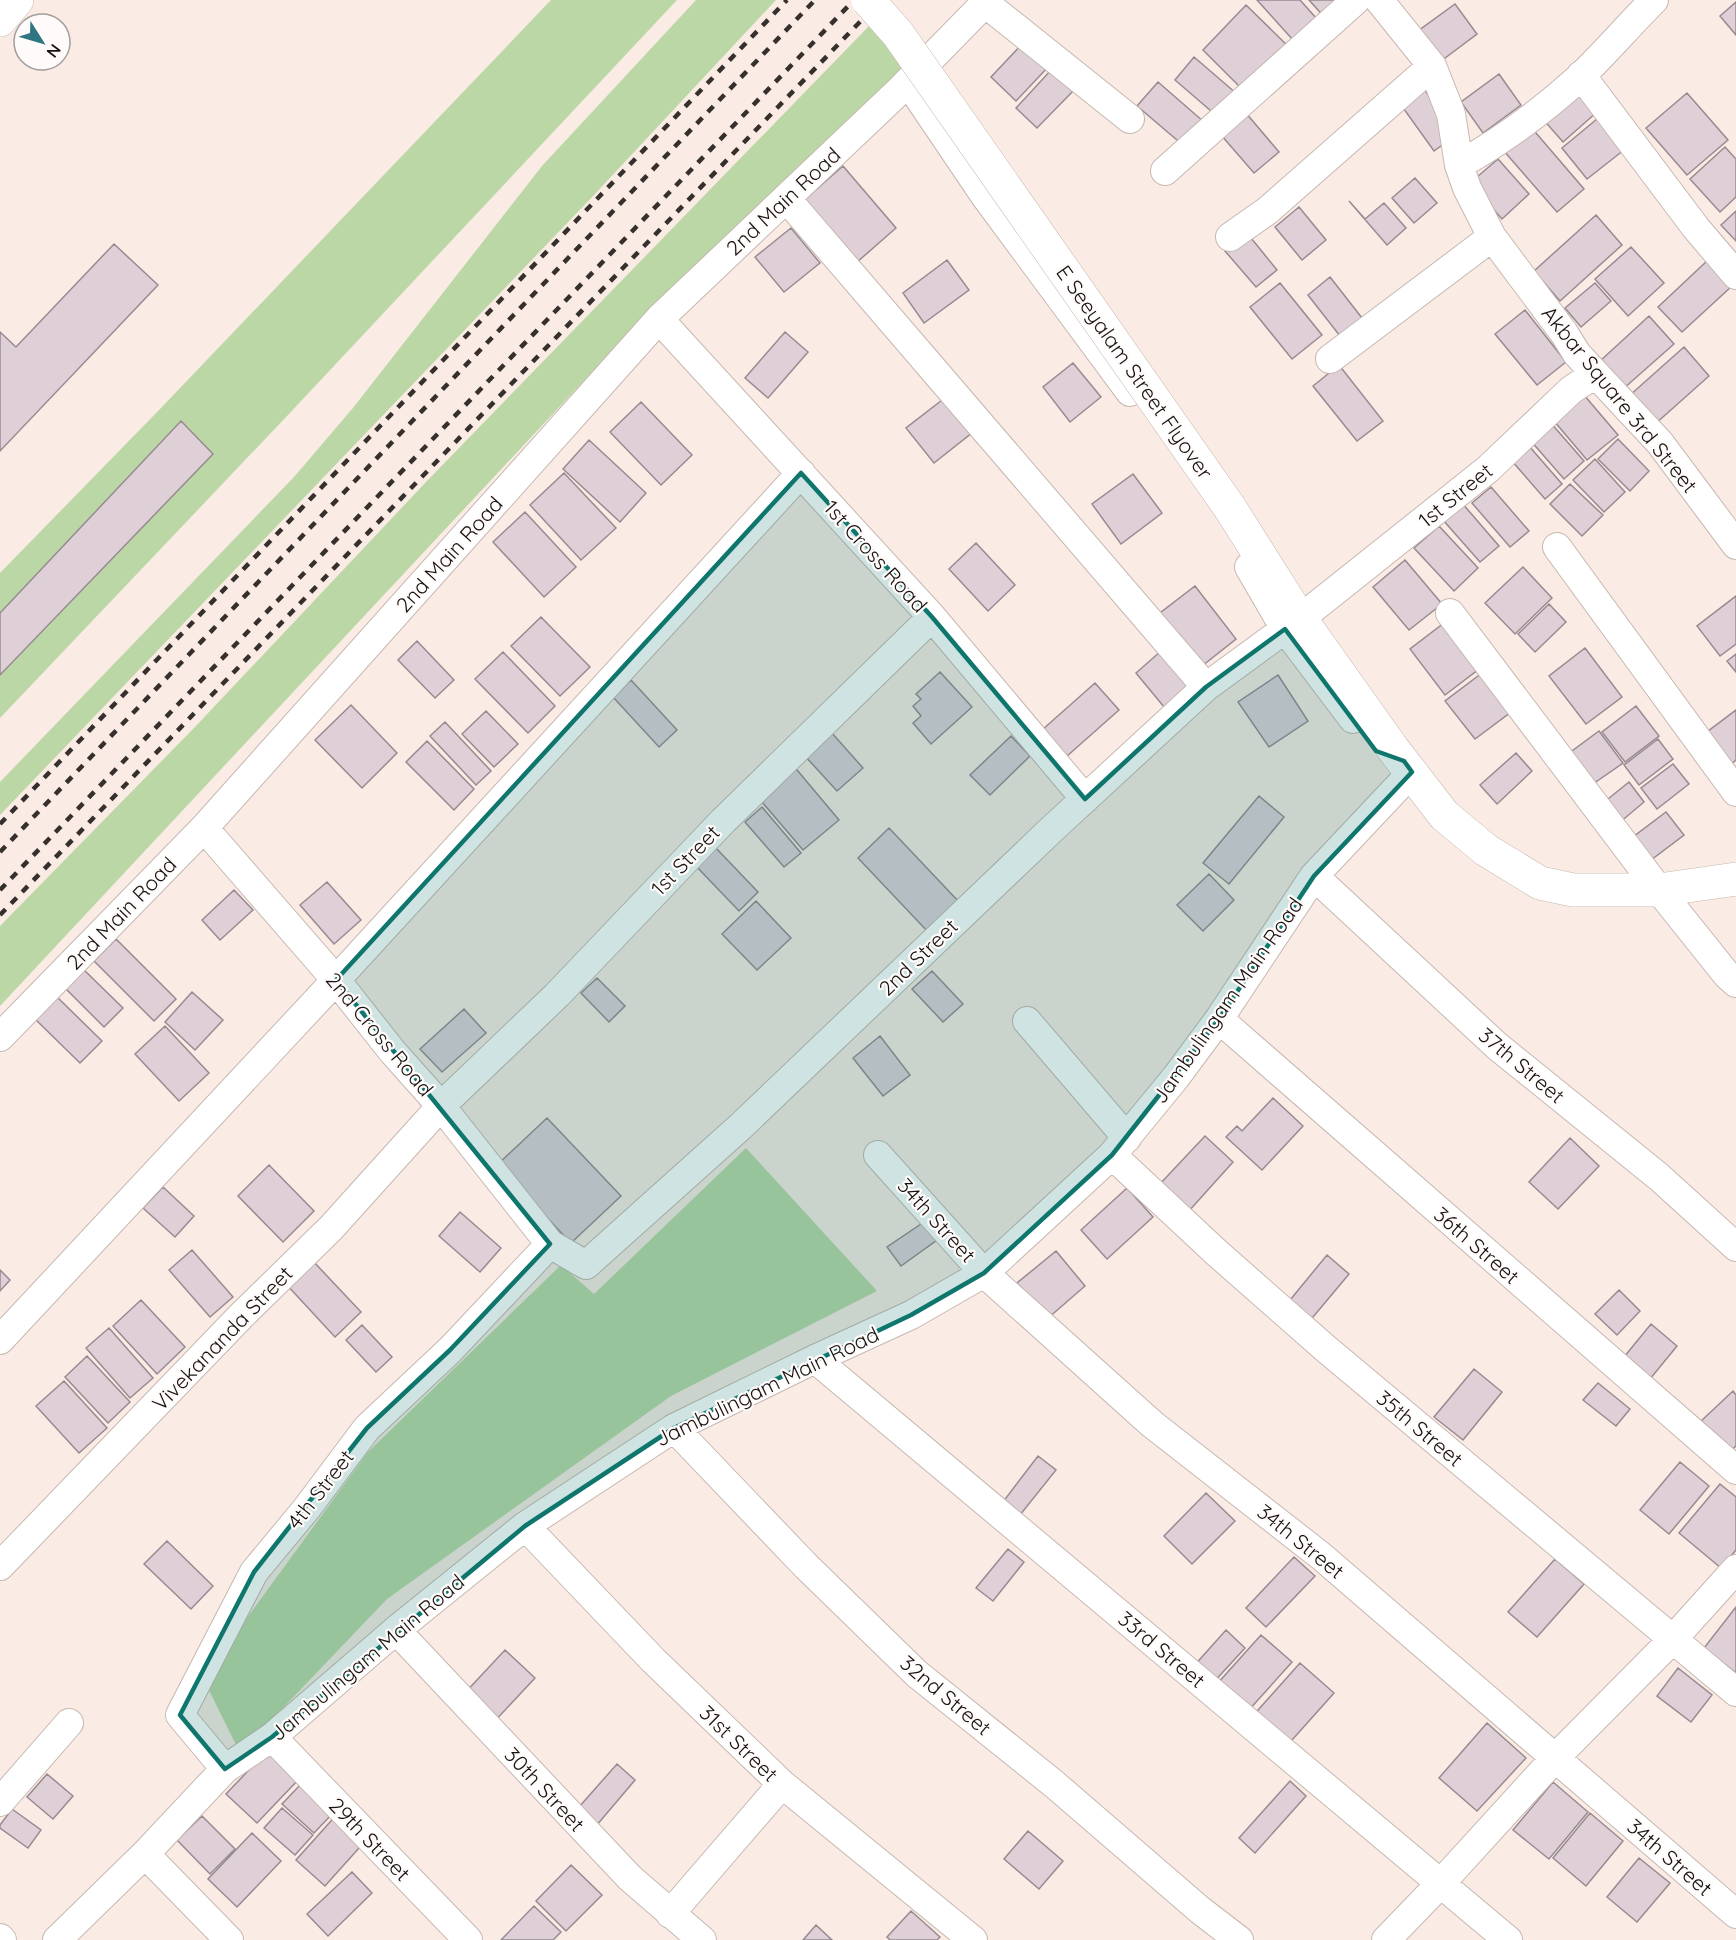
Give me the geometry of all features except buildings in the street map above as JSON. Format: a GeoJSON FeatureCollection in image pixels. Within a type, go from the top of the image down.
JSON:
{"type":"FeatureCollection","features":[{"type":"Feature","properties":{"kind":"main road"},"geometry":{"type":"LineString","coordinates":[[0,20],[17,0]]}},
{"type":"Feature","properties":{"kind":"main road","name":"E Seeyalam Street Flyover"},"geometry":{"type":"LineString","coordinates":[[868,0],[898,34],[1217,488],[1295,611],[1444,814],[1486,850],[1540,883],[1573,890],[1659,890],[1736,879]]}},
{"type":"Feature","properties":{"kind":"street"},"geometry":{"type":"LineString","coordinates":[[1459,165],[1518,127],[1581,75],[1654,0]]}},
{"type":"Feature","properties":{"kind":"street"},"geometry":{"type":"LineString","coordinates":[[1165,171],[1376,1]]}},
{"type":"Feature","properties":{"kind":"street","name":"Akbar Square 3rd Street"},"geometry":{"type":"LineString","coordinates":[[1376,1],[1432,66],[1451,114],[1459,165],[1467,188],[1492,237],[1564,333],[1577,354],[1660,443],[1736,545]]}},
{"type":"Feature","properties":{"kind":"street"},"geometry":{"type":"LineString","coordinates":[[1034,262],[1059,255],[1072,259],[1244,504],[1311,610],[1405,738],[1403,761],[1376,751],[1286,629],[1212,504],[985,196],[908,82],[986,2],[1130,119]]}},
{"type":"Feature","properties":{"kind":"street"},"geometry":{"type":"LineString","coordinates":[[1230,237],[1268,211],[1432,66]]}},
{"type":"Feature","properties":{"kind":"street"},"geometry":{"type":"LineString","coordinates":[[1581,75],[1696,228],[1736,275]]}},
{"type":"Feature","properties":{"kind":"street","name":"2nd Main Road"},"geometry":{"type":"LineString","coordinates":[[0,1036],[204,828],[659,319],[908,82]]}},
{"type":"Feature","properties":{"kind":"street"},"geometry":{"type":"LineString","coordinates":[[786,198],[1206,687]]}},
{"type":"Feature","properties":{"kind":"street"},"geometry":{"type":"LineString","coordinates":[[1330,359],[1492,237]]}},
{"type":"Feature","properties":{"kind":"street","name":"1st Cross Road"},"geometry":{"type":"LineString","coordinates":[[659,319],[932,617],[1085,799]]}},
{"type":"Feature","properties":{"kind":"street","name":"1st Street"},"geometry":{"type":"LineString","coordinates":[[1311,610],[1488,470],[1571,390],[1595,374]]}},
{"type":"Feature","properties":{"kind":"street"},"geometry":{"type":"LineString","coordinates":[[0,1340],[336,980],[801,473]]}},
{"type":"Feature","properties":{"kind":"street"},"geometry":{"type":"LineString","coordinates":[[1557,546],[1736,792]]}},
{"type":"Feature","properties":{"kind":"street"},"geometry":{"type":"LineString","coordinates":[[1450,613],[1659,890],[1736,984]]}},
{"type":"Feature","properties":{"kind":"street","name":"1st Street"},"geometry":{"type":"LineString","coordinates":[[441,1107],[557,995],[723,821],[932,617]]}},
{"type":"Feature","properties":{"kind":"street","name":"2nd Street"},"geometry":{"type":"LineString","coordinates":[[550,1244],[586,1265],[741,1126],[1206,687],[1286,629]]}},
{"type":"Feature","properties":{"kind":"street","name":"Jambulingam Main Road"},"geometry":{"type":"LineString","coordinates":[[57,1940],[146,1854],[225,1769],[272,1737],[396,1630],[525,1526],[674,1428],[911,1315],[984,1272],[1119,1146],[1176,1077],[1219,1019],[1314,876],[1403,761]]}},
{"type":"Feature","properties":{"kind":"street","name":"2nd Cross Road"},"geometry":{"type":"LineString","coordinates":[[204,828],[336,980],[550,1244]]}},
{"type":"Feature","properties":{"kind":"street","name":"37th Street"},"geometry":{"type":"LineString","coordinates":[[1314,876],[1497,1046],[1659,1177],[1736,1247]]}},
{"type":"Feature","properties":{"kind":"street","name":"36th Street"},"geometry":{"type":"LineString","coordinates":[[1219,1019],[1736,1470]]}},
{"type":"Feature","properties":{"kind":"street","name":"35th Street"},"geometry":{"type":"LineString","coordinates":[[1027,1022],[1119,1146],[1217,1253],[1334,1356],[1736,1692]]}},
{"type":"Feature","properties":{"kind":"street","name":"Vivekananda Street"},"geometry":{"type":"LineString","coordinates":[[0,1566],[241,1316],[331,1228],[441,1107]]}},
{"type":"Feature","properties":{"kind":"street","name":"34th Street"},"geometry":{"type":"LineString","coordinates":[[878,1155],[984,1272],[1152,1424],[1321,1556],[1736,1914]]}},
{"type":"Feature","properties":{"kind":"street","name":"4th Street"},"geometry":{"type":"LineString","coordinates":[[225,1769],[180,1715],[254,1572],[307,1508],[367,1428],[450,1350],[550,1244]]}},
{"type":"Feature","properties":{"kind":"street","name":"33rd Street"},"geometry":{"type":"LineString","coordinates":[[815,1359],[1508,1940]]}},
{"type":"Feature","properties":{"kind":"street","name":"32nd Street"},"geometry":{"type":"LineString","coordinates":[[674,1428],[806,1566],[917,1674],[1054,1784],[1200,1910],[1239,1940]]}},
{"type":"Feature","properties":{"kind":"street","name":"31st Street"},"geometry":{"type":"LineString","coordinates":[[525,1526],[653,1660],[782,1784],[973,1940]]}},
{"type":"Feature","properties":{"kind":"street"},"geometry":{"type":"LineString","coordinates":[[1386,1940],[1555,1758],[1673,1639],[1736,1569]]}},
{"type":"Feature","properties":{"kind":"street","name":"30th Street"},"geometry":{"type":"LineString","coordinates":[[396,1630],[630,1878],[702,1940]]}},
{"type":"Feature","properties":{"kind":"street"},"geometry":{"type":"LineString","coordinates":[[0,1802],[69,1723]]}},
{"type":"Feature","properties":{"kind":"street","name":"29th Street"},"geometry":{"type":"LineString","coordinates":[[272,1737],[468,1940]]}},
{"type":"Feature","properties":{"kind":"street"},"geometry":{"type":"LineString","coordinates":[[670,1914],[782,1784]]}},
{"type":"Feature","properties":{"kind":"street"},"geometry":{"type":"LineString","coordinates":[[146,1854],[229,1940]]}},
{"type":"Feature","properties":{"kind":"highlighted area"},"geometry":{"type":"Polygon","coordinates":[[[801,473],[932,617],[1085,799],[1206,687],[1285,629],[1376,751],[1404,761],[1412,772],[1314,876],[1219,1019],[1112,1155],[984,1273],[911,1315],[674,1428],[525,1526],[272,1737],[225,1769],[180,1715],[254,1572],[367,1428],[450,1350],[550,1244],[336,980],[801,473]]]}},
{"type":"Feature","properties":{"kind":"green space"},"geometry":{"type":"Polygon","coordinates":[[[551,0],[677,0],[0,718],[0,573],[551,0]]]}},
{"type":"Feature","properties":{"kind":"green space"},"geometry":{"type":"Polygon","coordinates":[[[696,0],[776,0],[594,195],[0,815],[0,782],[294,477],[353,408],[542,166],[696,0]]]}},
{"type":"Feature","properties":{"kind":"green space"},"geometry":{"type":"Polygon","coordinates":[[[870,25],[909,66],[648,312],[0,1006],[0,926],[194,728],[427,481],[870,25]]]}},
{"type":"Feature","properties":{"kind":"green space"},"geometry":{"type":"Polygon","coordinates":[[[746,1148],[877,1291],[671,1396],[387,1599],[240,1753],[203,1678],[368,1452],[561,1265],[594,1294],[746,1148]]]}},
{"type":"Feature","properties":{"kind":"railway"},"geometry":{"type":"LineString","coordinates":[[0,824],[787,0]]}},
{"type":"Feature","properties":{"kind":"railway"},"geometry":{"type":"LineString","coordinates":[[0,852],[815,0]]}},
{"type":"Feature","properties":{"kind":"railway"},"geometry":{"type":"LineString","coordinates":[[0,890],[854,0]]}},
{"type":"Feature","properties":{"kind":"railway"},"geometry":{"type":"LineString","coordinates":[[0,915],[881,0]]}}]}
